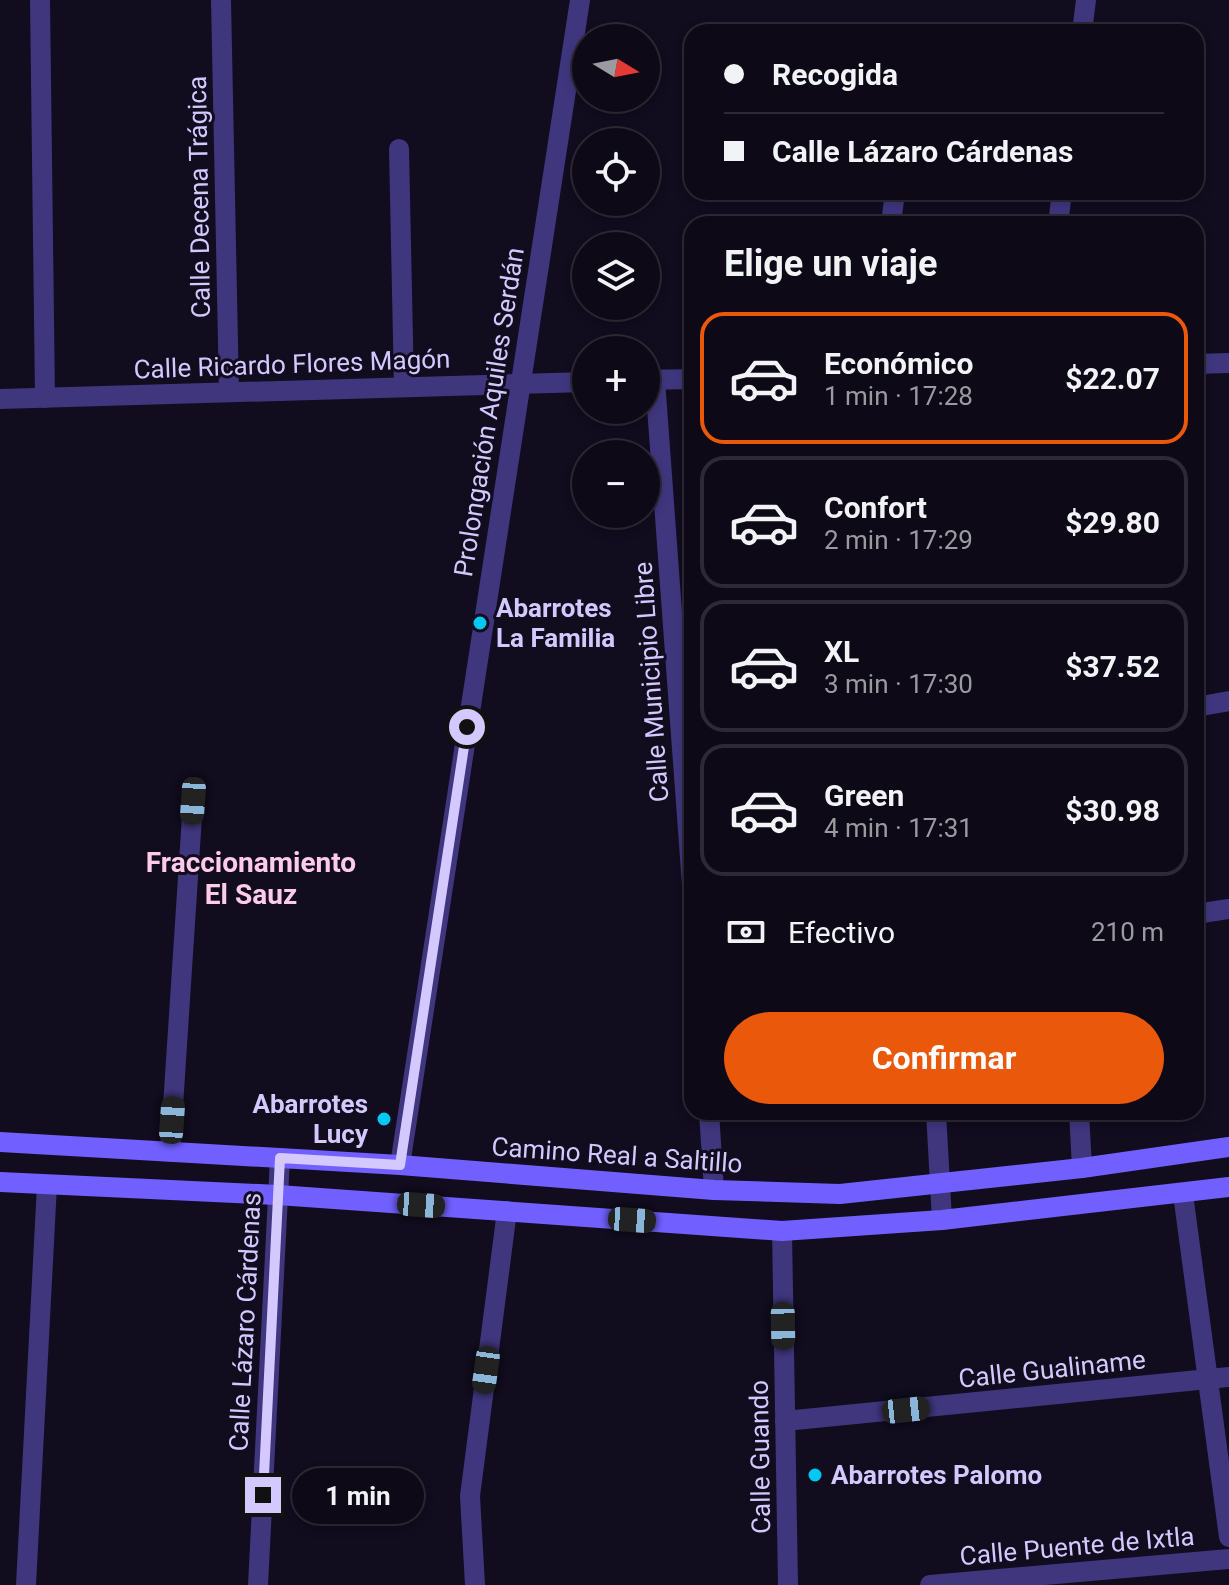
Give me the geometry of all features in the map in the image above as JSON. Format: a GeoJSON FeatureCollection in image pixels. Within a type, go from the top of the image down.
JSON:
{"type":"FeatureCollection","features":[{"type":"Feature","properties":{"kind":"street"},"geometry":{"type":"LineString","coordinates":[[40,0],[45,398]]}},
{"type":"Feature","properties":{"kind":"street","name":"Calle Decena Trágica"},"geometry":{"type":"LineString","coordinates":[[221,0],[229,392]]}},
{"type":"Feature","properties":{"kind":"street","name":"Prolongación Aquiles Serdán"},"geometry":{"type":"LineString","coordinates":[[400,1165],[580,0]]}},
{"type":"Feature","properties":{"kind":"street"},"geometry":{"type":"LineString","coordinates":[[1083,24],[1086,0]]}},
{"type":"Feature","properties":{"kind":"street"},"geometry":{"type":"LineString","coordinates":[[399,149],[404,387]]}},
{"type":"Feature","properties":{"kind":"street"},"geometry":{"type":"LineString","coordinates":[[1204,364],[1229,363]]}},
{"type":"Feature","properties":{"kind":"street"},"geometry":{"type":"LineString","coordinates":[[660,380],[684,379]]}},
{"type":"Feature","properties":{"kind":"street","name":"Calle Ricardo Flores Magón"},"geometry":{"type":"LineString","coordinates":[[0,399],[572,382]]}},
{"type":"Feature","properties":{"kind":"street","name":"Calle Municipio Libre"},"geometry":{"type":"LineString","coordinates":[[655,424],[684,786]]}},
{"type":"Feature","properties":{"kind":"street"},"geometry":{"type":"LineString","coordinates":[[1204,706],[1229,701]]}},
{"type":"Feature","properties":{"kind":"street"},"geometry":{"type":"LineString","coordinates":[[170,1152],[193,801]]}},
{"type":"Feature","properties":{"kind":"street"},"geometry":{"type":"LineString","coordinates":[[1204,913],[1229,909]]}},
{"type":"Feature","properties":{"kind":"street"},"geometry":{"type":"LineString","coordinates":[[710,1120],[714,1190]]}},
{"type":"Feature","properties":{"kind":"street"},"geometry":{"type":"LineString","coordinates":[[936,1120],[942,1220]]}},
{"type":"Feature","properties":{"kind":"street"},"geometry":{"type":"LineString","coordinates":[[1079,1120],[1082,1168]]}},
{"type":"Feature","properties":{"kind":"street","name":"Camino Real a Saltillo"},"geometry":{"type":"LineString","coordinates":[[0,1142],[400,1165],[714,1190],[840,1194],[1082,1168],[1229,1147]]}},
{"type":"Feature","properties":{"kind":"street","name":"Calle Lázaro Cárdenas"},"geometry":{"type":"LineString","coordinates":[[258,1585],[280,1158]]}},
{"type":"Feature","properties":{"kind":"street"},"geometry":{"type":"LineString","coordinates":[[0,1182],[278,1195],[782,1231],[942,1220],[1229,1187]]}},
{"type":"Feature","properties":{"kind":"street"},"geometry":{"type":"LineString","coordinates":[[26,1585],[47,1185]]}},
{"type":"Feature","properties":{"kind":"street"},"geometry":{"type":"LineString","coordinates":[[1183,1194],[1219,1378],[1229,1537]]}},
{"type":"Feature","properties":{"kind":"street"},"geometry":{"type":"LineString","coordinates":[[475,1585],[470,1496],[507,1211]]}},
{"type":"Feature","properties":{"kind":"street","name":"Calle Guando"},"geometry":{"type":"LineString","coordinates":[[782,1231],[788,1585]]}},
{"type":"Feature","properties":{"kind":"street","name":"Calle Gualiname"},"geometry":{"type":"LineString","coordinates":[[785,1421],[1219,1378]]}},
{"type":"Feature","properties":{"kind":"street","name":"Calle Puente de Ixtla"},"geometry":{"type":"LineString","coordinates":[[930,1585],[1229,1559]]}},
{"type":"Feature","properties":{"kind":"place","name":"Abarrotes La Familia"},"geometry":{"type":"Point","coordinates":[480,623]}},
{"type":"Feature","properties":{"kind":"place","name":"Abarrotes Lucy"},"geometry":{"type":"Point","coordinates":[384,1119]}},
{"type":"Feature","properties":{"kind":"place","name":"Abarrotes Palomo"},"geometry":{"type":"Point","coordinates":[815,1475]}},
{"type":"Feature","properties":{"kind":"district","name":"Fraccionamiento El Sauz"},"geometry":{"type":"Point","coordinates":[251,878]}},
{"type":"Feature","properties":{"kind":"route"},"geometry":{"type":"LineString","coordinates":[[263,1495],[280,1158],[400,1165],[467,727]]}}]}
